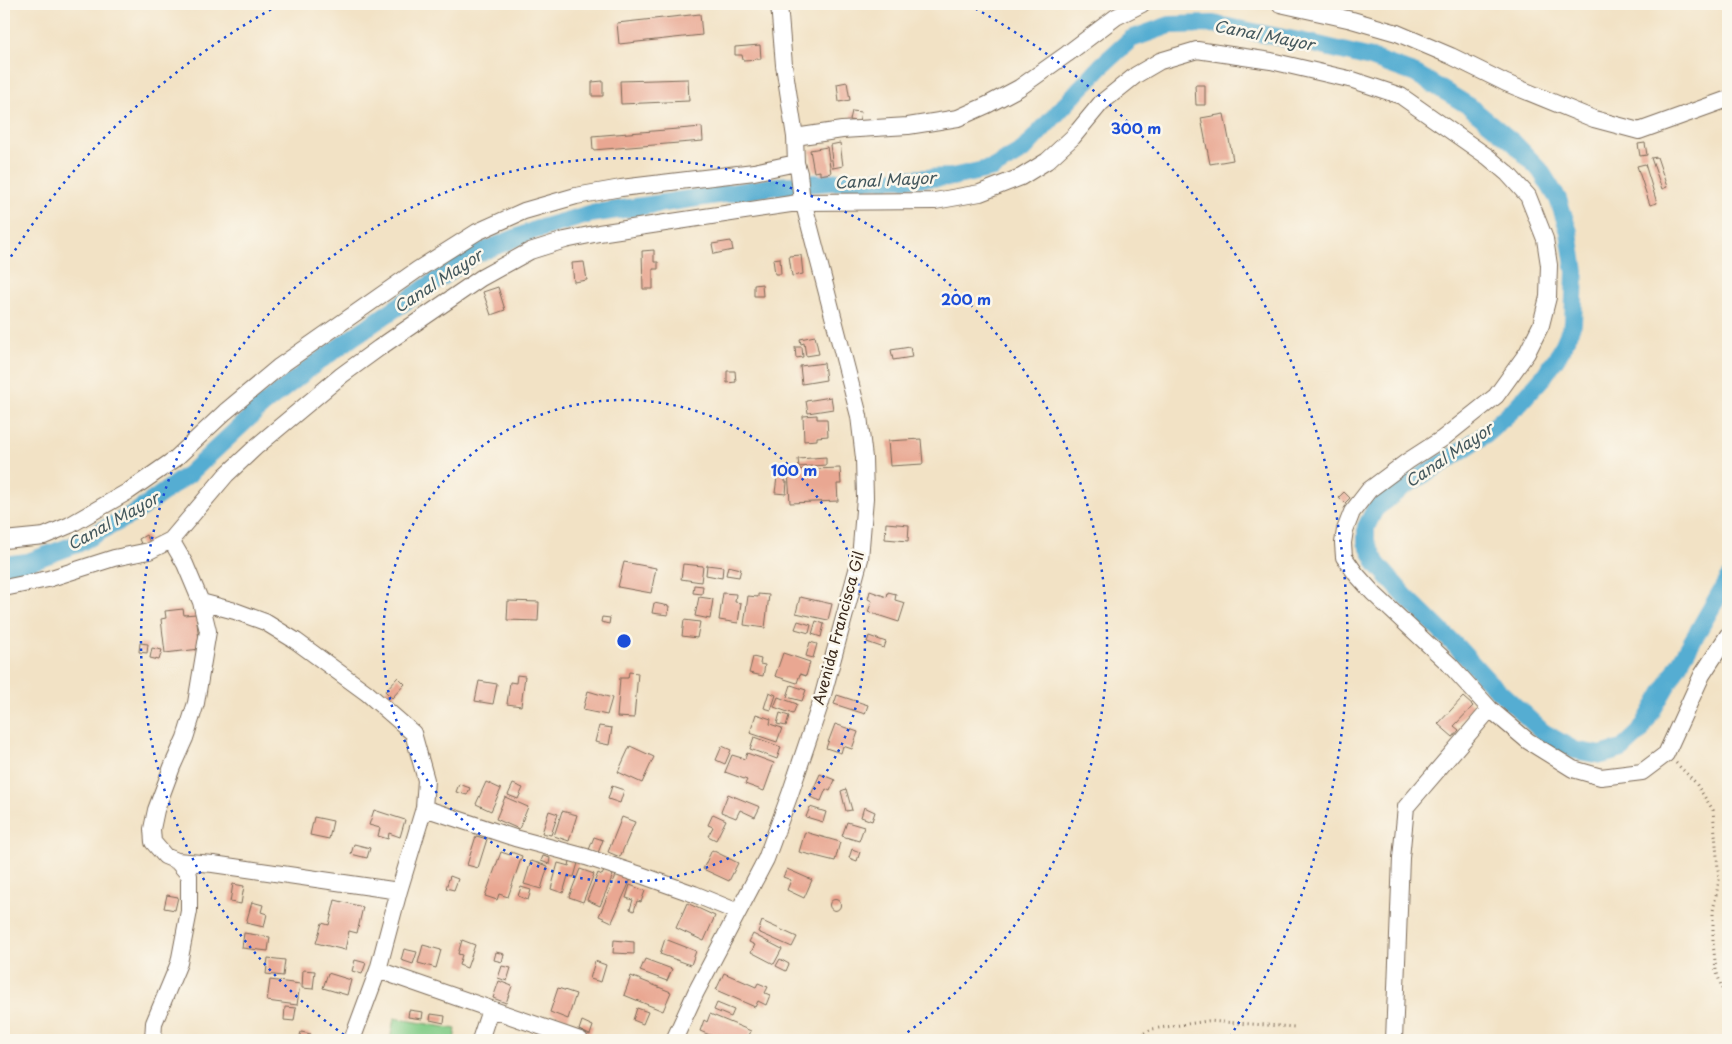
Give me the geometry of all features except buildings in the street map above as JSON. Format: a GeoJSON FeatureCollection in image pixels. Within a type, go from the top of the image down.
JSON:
{"type":"FeatureCollection","features":[{"type":"Feature","properties":{"kind":"street","name":"Avenida Francisca Gil"},"geometry":{"type":"LineString","coordinates":[[674,1040],[696,992],[766,859],[821,702],[860,559],[865,498],[864,458],[859,416],[797,168],[795,137],[784,65],[779,4]]}},
{"type":"Feature","properties":{"kind":"street"},"geometry":{"type":"LineString","coordinates":[[795,137],[842,130],[908,126],[958,118],[1019,88],[1116,16],[1142,4]]}},
{"type":"Feature","properties":{"kind":"street"},"geometry":{"type":"LineString","coordinates":[[1280,4],[1352,20],[1397,33],[1451,56],[1506,83],[1594,119],[1639,131],[1728,99]]}},
{"type":"Feature","properties":{"kind":"street"},"geometry":{"type":"LineString","coordinates":[[4,588],[48,579],[114,558],[148,551],[171,540],[226,475],[307,403],[372,353],[481,278],[530,251],[565,240],[599,233],[803,198],[935,201],[980,194],[1021,177],[1047,161],[1073,137],[1101,103],[1136,74],[1160,61],[1197,50],[1271,61],[1353,80],[1401,96],[1461,137],[1508,174],[1528,196],[1545,239],[1549,264],[1548,297],[1541,325],[1527,353],[1496,396],[1442,439],[1369,490],[1352,512],[1345,530],[1343,543],[1344,557],[1356,574],[1449,664],[1490,709],[1528,741],[1573,769],[1601,777],[1642,772],[1666,754],[1702,675],[1728,635]]}},
{"type":"Feature","properties":{"kind":"street"},"geometry":{"type":"LineString","coordinates":[[4,540],[44,536],[70,525],[129,491],[175,459],[225,412],[280,366],[417,270],[477,232],[524,211],[576,196],[621,188],[797,168]]}},
{"type":"Feature","properties":{"kind":"street"},"geometry":{"type":"LineString","coordinates":[[171,540],[185,564],[201,602],[208,631],[196,703],[185,738],[156,810],[152,828],[152,842],[166,856],[177,861],[213,864],[399,891]]}},
{"type":"Feature","properties":{"kind":"street"},"geometry":{"type":"LineString","coordinates":[[201,602],[235,611],[258,620],[296,641],[367,693],[413,733],[426,780],[424,808],[378,970],[352,1040]]}},
{"type":"Feature","properties":{"kind":"street"},"geometry":{"type":"LineString","coordinates":[[1394,1040],[1401,858],[1406,807],[1490,709]]}},
{"type":"Feature","properties":{"kind":"street"},"geometry":{"type":"LineString","coordinates":[[424,808],[515,838],[621,868],[738,912]]}},
{"type":"Feature","properties":{"kind":"street"},"geometry":{"type":"LineString","coordinates":[[153,1040],[154,1023],[179,963],[189,911],[189,875],[177,861]]}},
{"type":"Feature","properties":{"kind":"street"},"geometry":{"type":"LineString","coordinates":[[378,970],[580,1040]]}},
{"type":"Feature","properties":{"kind":"street"},"geometry":{"type":"LineString","coordinates":[[480,1040],[490,1010]]}},
{"type":"Feature","properties":{"kind":"path"},"geometry":{"type":"LineString","coordinates":[[1666,754],[1695,782],[1713,810],[1719,880],[1713,911],[1713,943],[1716,970],[1728,1001]]}},
{"type":"Feature","properties":{"kind":"path"},"geometry":{"type":"LineString","coordinates":[[1131,1040],[1152,1029],[1208,1021],[1295,1027]]}},
{"type":"Feature","properties":{"kind":"green space"},"geometry":{"type":"Polygon","coordinates":[[[394,1018],[456,1029],[454,1040],[390,1040],[394,1018]]]}},
{"type":"Feature","properties":{"kind":"waterway","name":"Canal Mayor"},"geometry":{"type":"LineString","coordinates":[[4,565],[28,562],[77,544],[136,512],[189,474],[263,405],[314,365],[474,255],[535,230],[590,214],[777,186],[844,181],[952,177],[993,168],[1023,150],[1101,66],[1131,39],[1170,25],[1213,24],[1314,44],[1371,58],[1416,74],[1469,106],[1514,143],[1540,170],[1558,199],[1569,232],[1575,272],[1573,323],[1561,351],[1544,376],[1517,406],[1487,433],[1403,487],[1375,509],[1366,527],[1366,542],[1377,564],[1405,596],[1458,648],[1489,682],[1543,732],[1574,750],[1601,755],[1622,749],[1640,732],[1728,579]]}}]}
